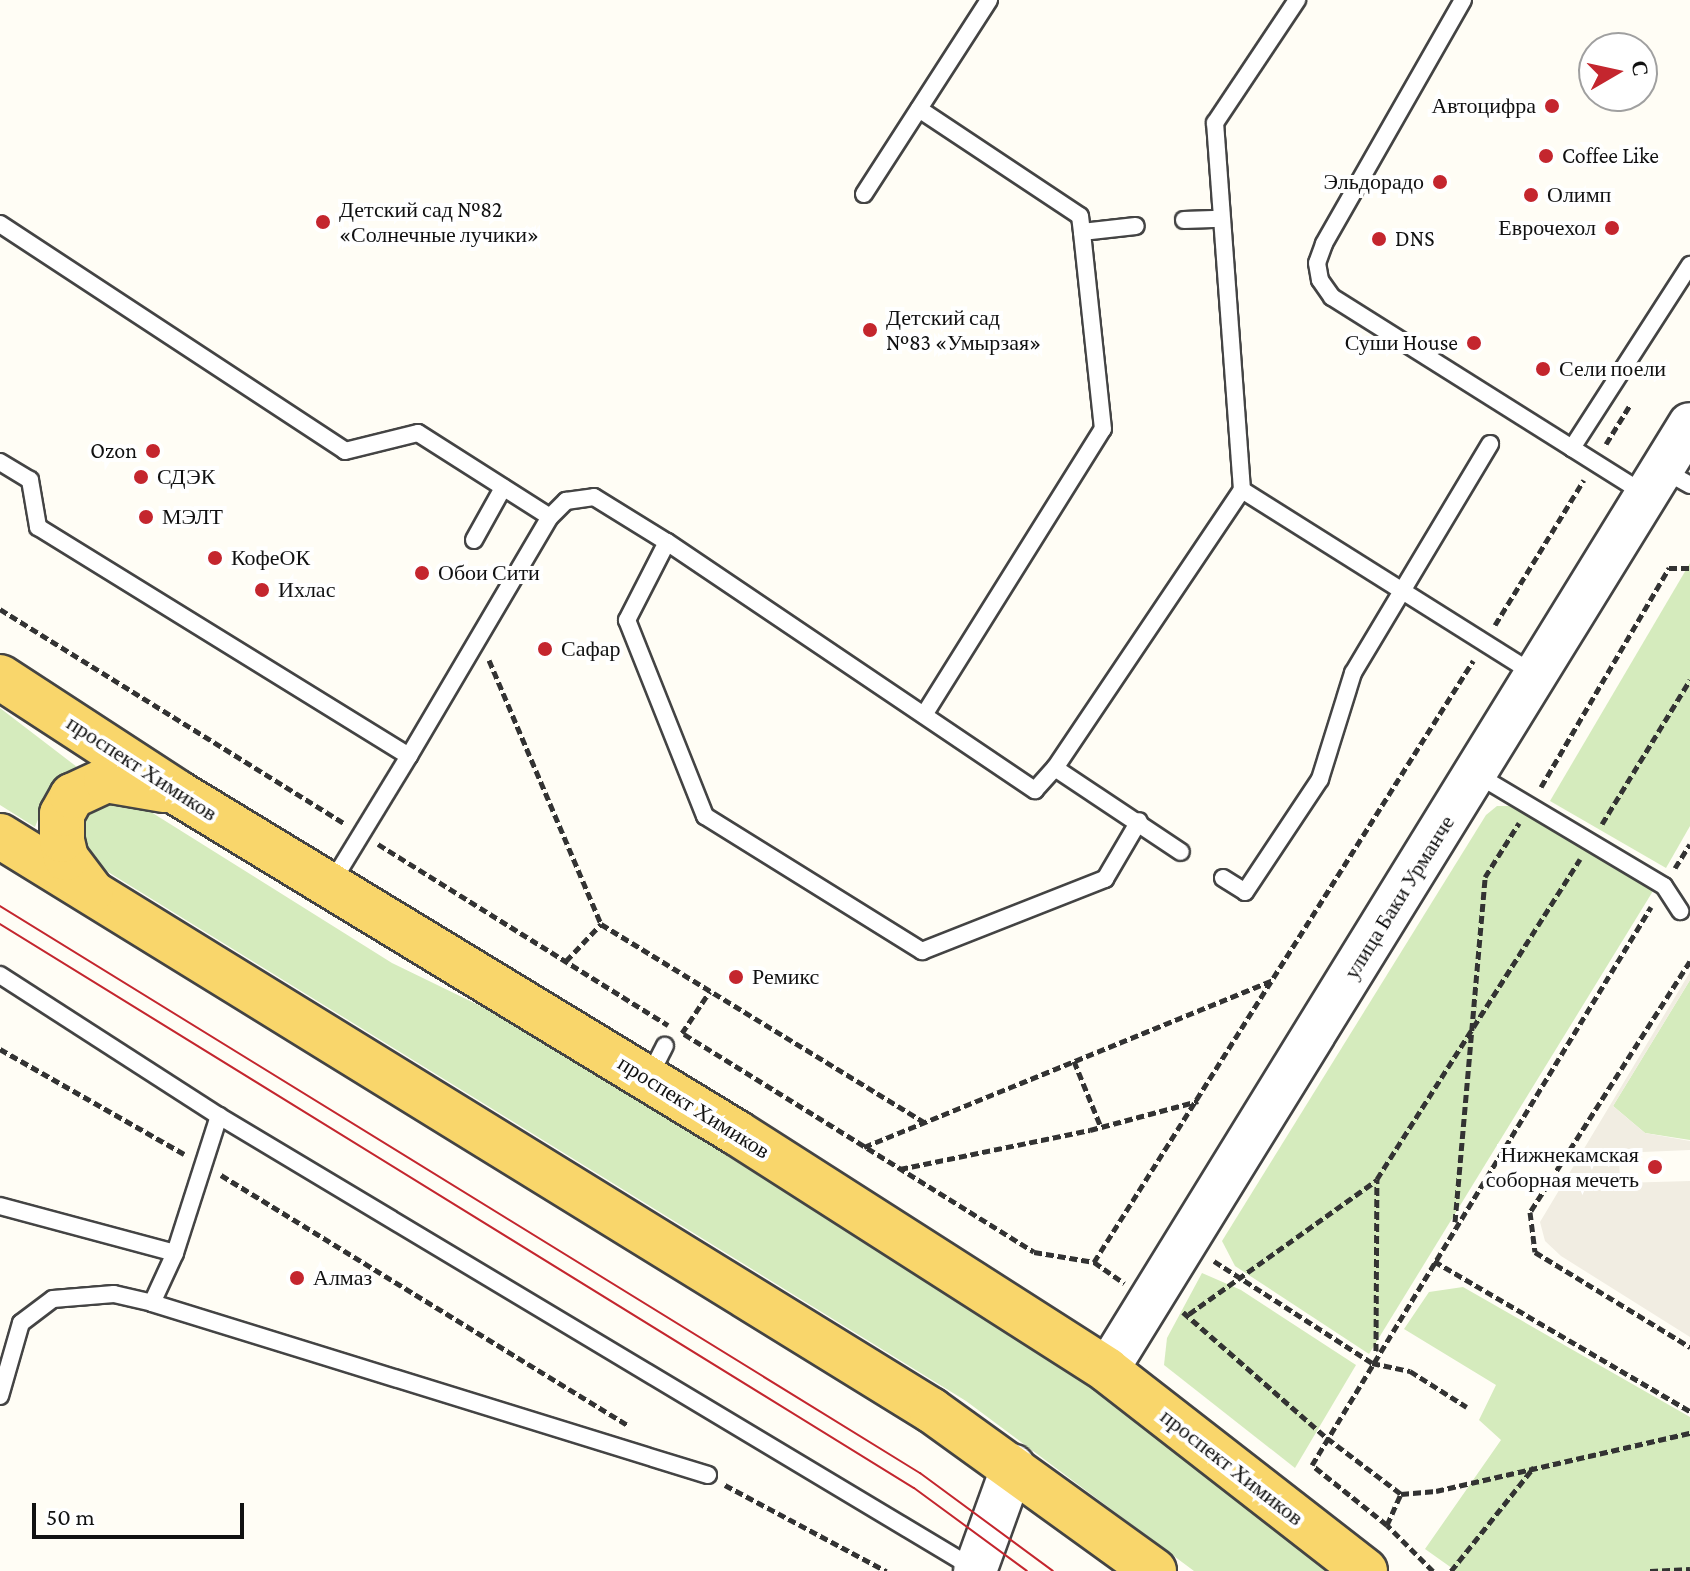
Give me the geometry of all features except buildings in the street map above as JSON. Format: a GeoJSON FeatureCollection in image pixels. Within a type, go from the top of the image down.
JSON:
{"type":"FeatureCollection","features":[{"type":"Feature","properties":{"kind":"main road","name":"проспект Химиков"},"geometry":{"type":"LineString","coordinates":[[0,677],[178,793],[330,886],[657,1062],[1107,1370],[1365,1571]]}},
{"type":"Feature","properties":{"kind":"main road"},"geometry":{"type":"LineString","coordinates":[[95,897],[66,858],[62,814],[72,796],[106,780],[178,793]]}},
{"type":"Feature","properties":{"kind":"main road"},"geometry":{"type":"LineString","coordinates":[[0,836],[931,1410],[1013,1466],[1154,1571]]}},
{"type":"Feature","properties":{"kind":"street","name":"улица Баки Урманче"},"geometry":{"type":"LineString","coordinates":[[1107,1370],[1535,675],[1666,483],[1690,424]]}},
{"type":"Feature","properties":{"kind":"street"},"geometry":{"type":"LineString","coordinates":[[975,1570],[1013,1466]]}},
{"type":"Feature","properties":{"kind":"lane"},"geometry":{"type":"LineString","coordinates":[[864,194],[989,0]]}},
{"type":"Feature","properties":{"kind":"lane"},"geometry":{"type":"LineString","coordinates":[[330,886],[550,517],[566,501],[594,497],[667,542],[1035,790],[1055,768],[1242,490],[1215,123],[1297,0]]}},
{"type":"Feature","properties":{"kind":"lane"},"geometry":{"type":"LineString","coordinates":[[1463,0],[1324,244],[1317,263],[1320,280],[1332,297],[1595,462],[1666,483]]}},
{"type":"Feature","properties":{"kind":"lane"},"geometry":{"type":"LineString","coordinates":[[919,109],[1080,216],[1103,429],[924,715]]}},
{"type":"Feature","properties":{"kind":"lane"},"geometry":{"type":"LineString","coordinates":[[1184,220],[1220,219]]}},
{"type":"Feature","properties":{"kind":"lane"},"geometry":{"type":"LineString","coordinates":[[0,224],[345,451],[418,433],[550,517]]}},
{"type":"Feature","properties":{"kind":"lane"},"geometry":{"type":"LineString","coordinates":[[1082,232],[1136,226]]}},
{"type":"Feature","properties":{"kind":"lane"},"geometry":{"type":"LineString","coordinates":[[1572,448],[1690,265]]}},
{"type":"Feature","properties":{"kind":"lane"},"geometry":{"type":"LineString","coordinates":[[1223,878],[1245,892],[1320,779],[1353,673],[1490,444]]}},
{"type":"Feature","properties":{"kind":"lane"},"geometry":{"type":"LineString","coordinates":[[0,462],[30,480],[38,527],[409,756]]}},
{"type":"Feature","properties":{"kind":"lane"},"geometry":{"type":"LineString","coordinates":[[474,540],[503,488]]}},
{"type":"Feature","properties":{"kind":"lane"},"geometry":{"type":"LineString","coordinates":[[1242,490],[1535,675]]}},
{"type":"Feature","properties":{"kind":"lane"},"geometry":{"type":"LineString","coordinates":[[667,542],[627,620],[705,816],[922,951],[1105,879],[1139,821]]}},
{"type":"Feature","properties":{"kind":"lane"},"geometry":{"type":"LineString","coordinates":[[1055,768],[1139,821],[1181,852]]}},
{"type":"Feature","properties":{"kind":"lane"},"geometry":{"type":"LineString","coordinates":[[1475,774],[1531,803],[1664,886],[1680,911]]}},
{"type":"Feature","properties":{"kind":"lane"},"geometry":{"type":"LineString","coordinates":[[0,975],[219,1116],[975,1570]]}},
{"type":"Feature","properties":{"kind":"lane"},"geometry":{"type":"LineString","coordinates":[[152,1303],[175,1253],[219,1116]]}},
{"type":"Feature","properties":{"kind":"lane"},"geometry":{"type":"LineString","coordinates":[[0,1206],[175,1253]]}},
{"type":"Feature","properties":{"kind":"lane"},"geometry":{"type":"LineString","coordinates":[[0,1396],[21,1323],[53,1299],[114,1294],[152,1303],[708,1475]]}},
{"type":"Feature","properties":{"kind":"path"},"geometry":{"type":"LineString","coordinates":[[0,609],[1034,1252],[1094,1262],[1199,1101],[1634,397]]}},
{"type":"Feature","properties":{"kind":"path"},"geometry":{"type":"LineString","coordinates":[[1455,1223],[1485,877],[1669,568],[1690,568]]}},
{"type":"Feature","properties":{"kind":"path"},"geometry":{"type":"LineString","coordinates":[[480,637],[601,924],[924,1122]]}},
{"type":"Feature","properties":{"kind":"path"},"geometry":{"type":"LineString","coordinates":[[1690,680],[1377,1179],[1189,1314],[1327,1438],[1401,1494],[1436,1491],[1690,1433]]}},
{"type":"Feature","properties":{"kind":"path"},"geometry":{"type":"LineString","coordinates":[[1433,1571],[1387,1525],[1312,1465],[1376,1352],[1690,844]]}},
{"type":"Feature","properties":{"kind":"path"},"geometry":{"type":"LineString","coordinates":[[566,961],[601,924]]}},
{"type":"Feature","properties":{"kind":"path"},"geometry":{"type":"LineString","coordinates":[[1690,961],[1530,1212],[1535,1252],[1690,1347]]}},
{"type":"Feature","properties":{"kind":"path"},"geometry":{"type":"LineString","coordinates":[[864,1147],[1274,980]]}},
{"type":"Feature","properties":{"kind":"path"},"geometry":{"type":"LineString","coordinates":[[682,1033],[710,991]]}},
{"type":"Feature","properties":{"kind":"path"},"geometry":{"type":"LineString","coordinates":[[0,1049],[205,1166],[642,1434]]}},
{"type":"Feature","properties":{"kind":"path"},"geometry":{"type":"LineString","coordinates":[[1074,1061],[1101,1127]]}},
{"type":"Feature","properties":{"kind":"path"},"geometry":{"type":"LineString","coordinates":[[900,1169],[1101,1127],[1199,1101]]}},
{"type":"Feature","properties":{"kind":"path"},"geometry":{"type":"LineString","coordinates":[[1376,1352],[1377,1179]]}},
{"type":"Feature","properties":{"kind":"path"},"geometry":{"type":"LineString","coordinates":[[1214,1261],[1372,1363],[1410,1371],[1467,1407]]}},
{"type":"Feature","properties":{"kind":"path"},"geometry":{"type":"LineString","coordinates":[[1434,1261],[1690,1411]]}},
{"type":"Feature","properties":{"kind":"path"},"geometry":{"type":"LineString","coordinates":[[1451,1571],[1535,1466]]}},
{"type":"Feature","properties":{"kind":"path"},"geometry":{"type":"LineString","coordinates":[[708,1475],[886,1571]]}},
{"type":"Feature","properties":{"kind":"path"},"geometry":{"type":"LineString","coordinates":[[1387,1525],[1401,1494]]}},
{"type":"Feature","properties":{"kind":"path"},"geometry":{"type":"LineString","coordinates":[[1650,1571],[1690,1569]]}},
{"type":"Feature","properties":{"kind":"green space"},"geometry":{"type":"Polygon","coordinates":[[[1690,563],[1690,826],[1666,868],[1550,801],[1690,563]]]}},
{"type":"Feature","properties":{"kind":"green space"},"geometry":{"type":"Polygon","coordinates":[[[0,708],[77,767],[49,792],[35,827],[0,805],[0,708]]]}},
{"type":"Feature","properties":{"kind":"green space"},"geometry":{"type":"Polygon","coordinates":[[[97,797],[135,802],[392,963],[501,1016],[1044,1351],[1328,1571],[1194,1571],[966,1401],[87,859],[79,817],[97,797]]]}},
{"type":"Feature","properties":{"kind":"green space"},"geometry":{"type":"Polygon","coordinates":[[[1497,806],[1519,806],[1653,891],[1369,1354],[1235,1266],[1222,1241],[1486,815],[1497,806]]]}},
{"type":"Feature","properties":{"kind":"green space"},"geometry":{"type":"Polygon","coordinates":[[[1690,980],[1690,1140],[1645,1133],[1613,1106],[1690,980]]]}},
{"type":"Feature","properties":{"kind":"green space"},"geometry":{"type":"Polygon","coordinates":[[[1202,1273],[1241,1290],[1356,1365],[1295,1468],[1164,1365],[1167,1338],[1202,1273]]]}},
{"type":"Feature","properties":{"kind":"green space"},"geometry":{"type":"Polygon","coordinates":[[[1463,1287],[1690,1417],[1690,1571],[1456,1571],[1425,1549],[1501,1440],[1479,1420],[1496,1385],[1404,1329],[1429,1292],[1463,1287]]]}},
{"type":"Feature","properties":{"kind":"shaded area"},"geometry":{"type":"Polygon","coordinates":[[[1690,972],[1690,980],[1613,1106],[1645,1133],[1690,1141],[1690,1150],[1619,1153],[1620,1183],[1690,1181],[1690,1337],[1561,1256],[1545,1241],[1540,1222],[1690,972]]]}},
{"type":"Feature","properties":{"kind":"tram line"},"geometry":{"type":"LineString","coordinates":[[0,906],[920,1473],[1053,1571]]}},
{"type":"Feature","properties":{"kind":"tram line"},"geometry":{"type":"LineString","coordinates":[[0,924],[914,1488],[1027,1571]]}},
{"type":"Feature","properties":{"kind":"place","name":"Автоцифра"},"geometry":{"type":"Point","coordinates":[1552,106]}},
{"type":"Feature","properties":{"kind":"place","name":"Coffee Like"},"geometry":{"type":"Point","coordinates":[1546,156]}},
{"type":"Feature","properties":{"kind":"place","name":"Эльдорадо"},"geometry":{"type":"Point","coordinates":[1440,182]}},
{"type":"Feature","properties":{"kind":"place","name":"Олимп"},"geometry":{"type":"Point","coordinates":[1531,195]}},
{"type":"Feature","properties":{"kind":"place","name":"Детский сад №82 «Солнечные лучики»"},"geometry":{"type":"Point","coordinates":[323,222]}},
{"type":"Feature","properties":{"kind":"place","name":"Еврочехол"},"geometry":{"type":"Point","coordinates":[1612,228]}},
{"type":"Feature","properties":{"kind":"place","name":"DNS"},"geometry":{"type":"Point","coordinates":[1379,239]}},
{"type":"Feature","properties":{"kind":"place","name":"Детский сад №83 «Умырзая»"},"geometry":{"type":"Point","coordinates":[870,330]}},
{"type":"Feature","properties":{"kind":"place","name":"Суши House"},"geometry":{"type":"Point","coordinates":[1474,343]}},
{"type":"Feature","properties":{"kind":"place","name":"Сели поели"},"geometry":{"type":"Point","coordinates":[1543,369]}},
{"type":"Feature","properties":{"kind":"place","name":"Ozon"},"geometry":{"type":"Point","coordinates":[153,451]}},
{"type":"Feature","properties":{"kind":"place","name":"СДЭК"},"geometry":{"type":"Point","coordinates":[141,477]}},
{"type":"Feature","properties":{"kind":"place","name":"МЭЛТ"},"geometry":{"type":"Point","coordinates":[146,517]}},
{"type":"Feature","properties":{"kind":"place","name":"КофеОК"},"geometry":{"type":"Point","coordinates":[215,558]}},
{"type":"Feature","properties":{"kind":"place","name":"Обои Сити"},"geometry":{"type":"Point","coordinates":[422,573]}},
{"type":"Feature","properties":{"kind":"place","name":"Ихлас"},"geometry":{"type":"Point","coordinates":[262,590]}},
{"type":"Feature","properties":{"kind":"place","name":"Сафар"},"geometry":{"type":"Point","coordinates":[545,649]}},
{"type":"Feature","properties":{"kind":"place","name":"Ремикс"},"geometry":{"type":"Point","coordinates":[736,977]}},
{"type":"Feature","properties":{"kind":"place","name":"Нижнекамская соборная мечеть"},"geometry":{"type":"Point","coordinates":[1655,1167]}},
{"type":"Feature","properties":{"kind":"place","name":"Алмаз"},"geometry":{"type":"Point","coordinates":[297,1278]}}]}
